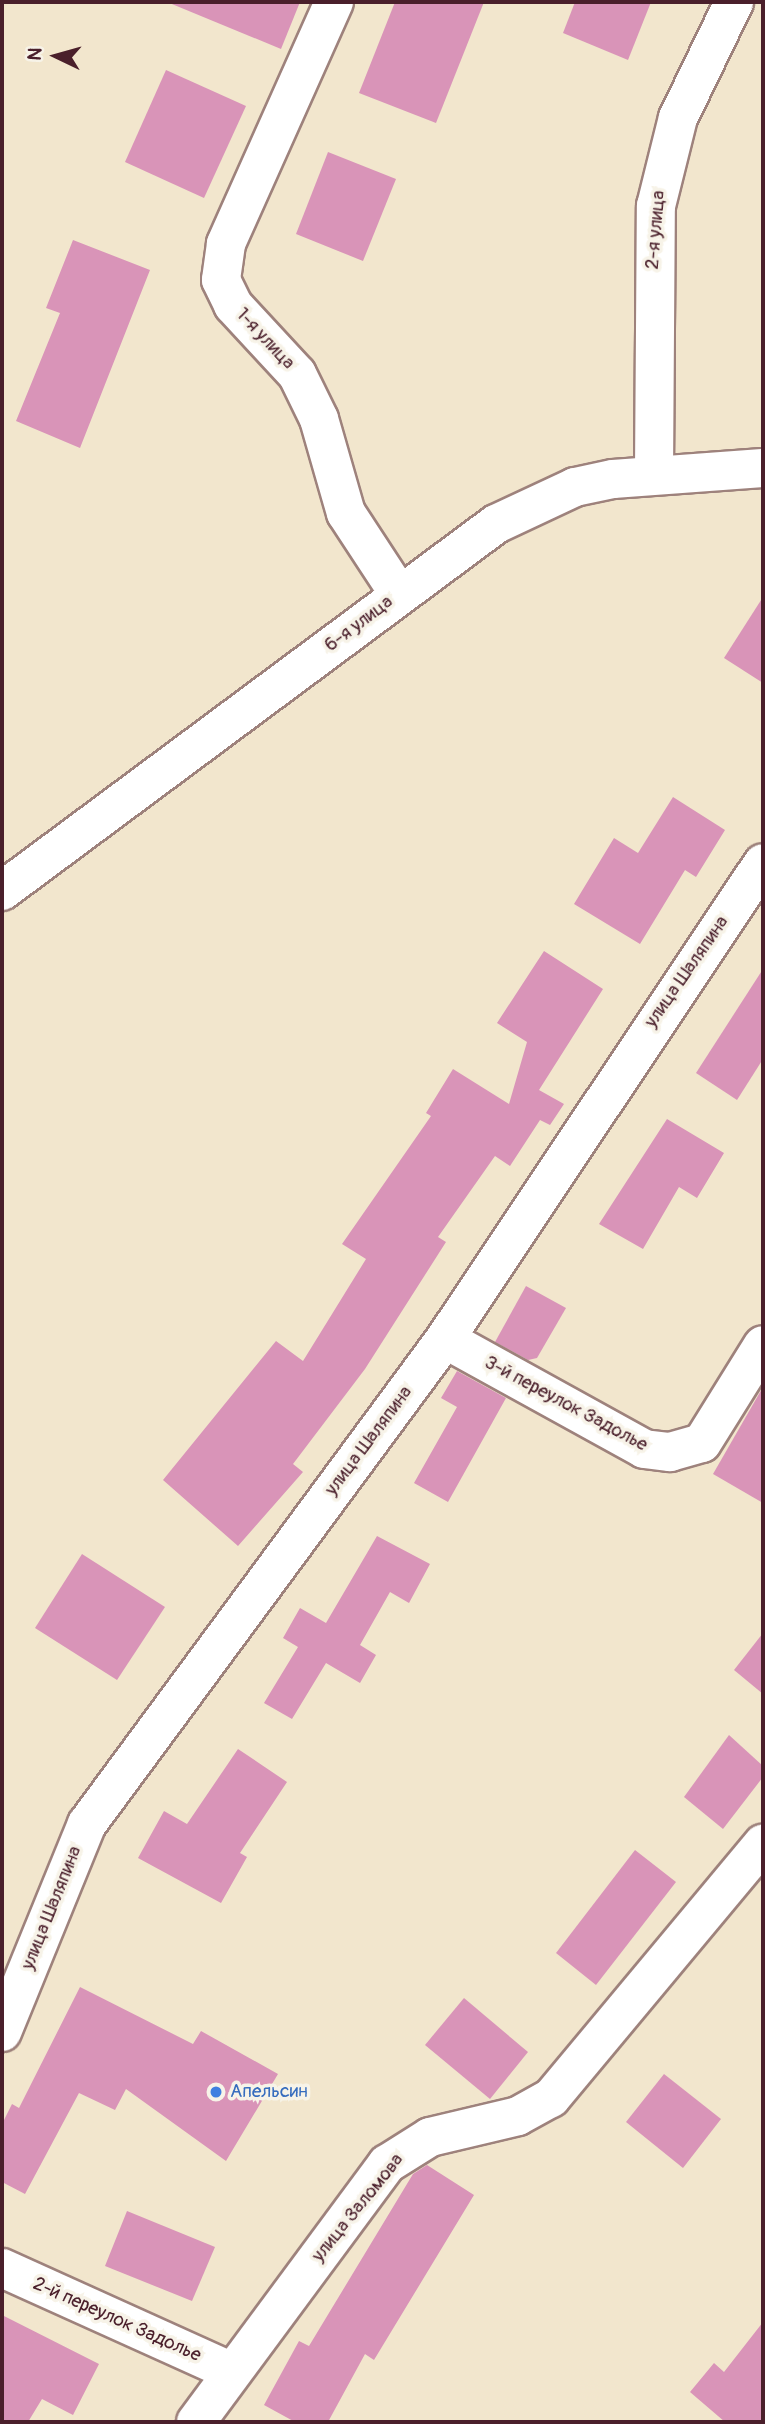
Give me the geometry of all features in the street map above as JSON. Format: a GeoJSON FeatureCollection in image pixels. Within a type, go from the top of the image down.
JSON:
{"type":"FeatureCollection","features":[{"type":"Feature","properties":{"kind":"street","name":"1-я улица"},"geometry":{"type":"LineString","coordinates":[[334,2],[226,244],[221,280],[233,305],[297,374],[319,419],[346,513],[399,594]]}},
{"type":"Feature","properties":{"kind":"street","name":"2-я улица"},"geometry":{"type":"LineString","coordinates":[[654,473],[656,206],[678,118],[734,2]]}},
{"type":"Feature","properties":{"kind":"street","name":"6-я улица"},"geometry":{"type":"LineString","coordinates":[[2,891],[399,594],[535,503],[575,487],[654,473],[763,468]]}},
{"type":"Feature","properties":{"kind":"street","name":"улица Шаляпина"},"geometry":{"type":"LineString","coordinates":[[2,2032],[87,1824],[445,1339],[763,863]]}},
{"type":"Feature","properties":{"kind":"street","name":"3-й переулок Задолье"},"geometry":{"type":"LineString","coordinates":[[445,1339],[645,1449],[670,1452],[702,1443],[763,1345]]}},
{"type":"Feature","properties":{"kind":"street","name":"улица Заломова"},"geometry":{"type":"LineString","coordinates":[[197,2422],[387,2164],[430,2137],[517,2116],[551,2098],[763,1844]]}},
{"type":"Feature","properties":{"kind":"street","name":"2-й переулок Задолье"},"geometry":{"type":"LineString","coordinates":[[2,2268],[232,2372]]}},
{"type":"Feature","properties":{"kind":"building"},"geometry":{"type":"Polygon","coordinates":[[[167,2],[300,2],[281,49],[167,2]]]}},
{"type":"Feature","properties":{"kind":"building"},"geometry":{"type":"Polygon","coordinates":[[[395,2],[484,2],[436,123],[359,93],[395,2]]]}},
{"type":"Feature","properties":{"kind":"building"},"geometry":{"type":"Polygon","coordinates":[[[575,2],[651,2],[628,60],[563,33],[575,2]]]}},
{"type":"Feature","properties":{"kind":"building"},"geometry":{"type":"Polygon","coordinates":[[[166,70],[246,106],[204,198],[125,162],[166,70]]]}},
{"type":"Feature","properties":{"kind":"building"},"geometry":{"type":"Polygon","coordinates":[[[328,152],[396,179],[363,261],[296,234],[328,152]]]}},
{"type":"Feature","properties":{"kind":"building"},"geometry":{"type":"Polygon","coordinates":[[[73,240],[150,270],[80,448],[16,421],[60,313],[46,308],[73,240]]]}},
{"type":"Feature","properties":{"kind":"building"},"geometry":{"type":"Polygon","coordinates":[[[763,597],[763,683],[724,658],[763,597]]]}},
{"type":"Feature","properties":{"kind":"building"},"geometry":{"type":"Polygon","coordinates":[[[673,797],[725,830],[696,877],[685,870],[640,944],[574,904],[614,838],[638,853],[673,797]]]}},
{"type":"Feature","properties":{"kind":"building"},"geometry":{"type":"Polygon","coordinates":[[[544,951],[603,989],[539,1090],[564,1104],[550,1125],[540,1120],[510,1166],[495,1156],[438,1237],[446,1242],[365,1369],[293,1464],[303,1472],[238,1546],[163,1480],[276,1341],[303,1361],[366,1259],[342,1244],[431,1116],[426,1113],[453,1069],[509,1104],[527,1042],[497,1023],[544,951]]]}},
{"type":"Feature","properties":{"kind":"building"},"geometry":{"type":"Polygon","coordinates":[[[763,969],[763,1059],[737,1100],[696,1073],[763,969]]]}},
{"type":"Feature","properties":{"kind":"building"},"geometry":{"type":"Polygon","coordinates":[[[667,1119],[724,1153],[697,1198],[679,1187],[643,1249],[599,1224],[667,1119]]]}},
{"type":"Feature","properties":{"kind":"building"},"geometry":{"type":"Polygon","coordinates":[[[526,1286],[566,1308],[537,1358],[528,1360],[495,1342],[526,1286]]]}},
{"type":"Feature","properties":{"kind":"building"},"geometry":{"type":"Polygon","coordinates":[[[457,1371],[506,1398],[448,1502],[414,1483],[457,1407],[441,1398],[457,1371]]]}},
{"type":"Feature","properties":{"kind":"building"},"geometry":{"type":"Polygon","coordinates":[[[763,1387],[763,1503],[713,1474],[763,1387]]]}},
{"type":"Feature","properties":{"kind":"building"},"geometry":{"type":"Polygon","coordinates":[[[377,1536],[430,1564],[409,1603],[390,1592],[360,1645],[376,1655],[360,1683],[326,1663],[292,1719],[264,1703],[298,1647],[283,1638],[300,1608],[326,1623],[377,1536]]]}},
{"type":"Feature","properties":{"kind":"building"},"geometry":{"type":"Polygon","coordinates":[[[82,1554],[165,1607],[117,1680],[35,1628],[82,1554]]]}},
{"type":"Feature","properties":{"kind":"building"},"geometry":{"type":"Polygon","coordinates":[[[763,1633],[763,1694],[734,1670],[763,1633]]]}},
{"type":"Feature","properties":{"kind":"building"},"geometry":{"type":"Polygon","coordinates":[[[729,1735],[763,1766],[763,1777],[723,1829],[684,1797],[729,1735]]]}},
{"type":"Feature","properties":{"kind":"building"},"geometry":{"type":"Polygon","coordinates":[[[238,1749],[287,1782],[240,1853],[247,1857],[221,1903],[138,1858],[164,1811],[187,1824],[238,1749]]]}},
{"type":"Feature","properties":{"kind":"building"},"geometry":{"type":"Polygon","coordinates":[[[635,1850],[676,1882],[596,1985],[556,1953],[635,1850]]]}},
{"type":"Feature","properties":{"kind":"building"},"geometry":{"type":"Polygon","coordinates":[[[80,1987],[193,2044],[201,2031],[278,2074],[226,2161],[126,2089],[115,2110],[79,2093],[25,2194],[2,2182],[2,2124],[12,2104],[19,2108],[80,1987]]]}},
{"type":"Feature","properties":{"kind":"building"},"geometry":{"type":"Polygon","coordinates":[[[464,1998],[528,2052],[490,2099],[425,2045],[464,1998]]]}},
{"type":"Feature","properties":{"kind":"building"},"geometry":{"type":"Polygon","coordinates":[[[664,2074],[721,2119],[683,2168],[626,2122],[664,2074]]]}},
{"type":"Feature","properties":{"kind":"building"},"geometry":{"type":"Polygon","coordinates":[[[427,2165],[474,2195],[374,2360],[365,2354],[328,2422],[295,2422],[264,2405],[299,2341],[309,2346],[413,2174],[427,2165]]]}},
{"type":"Feature","properties":{"kind":"building"},"geometry":{"type":"Polygon","coordinates":[[[127,2211],[215,2247],[192,2301],[105,2266],[127,2211]]]}},
{"type":"Feature","properties":{"kind":"building"},"geometry":{"type":"Polygon","coordinates":[[[2,2315],[99,2364],[73,2415],[42,2399],[28,2422],[2,2422],[2,2315]]]}},
{"type":"Feature","properties":{"kind":"building"},"geometry":{"type":"Polygon","coordinates":[[[763,2322],[763,2422],[725,2422],[690,2392],[714,2363],[724,2372],[763,2322]]]}},
{"type":"Feature","properties":{"kind":"place","name":"Апельсин"},"geometry":{"type":"Point","coordinates":[216,2092]}}]}
